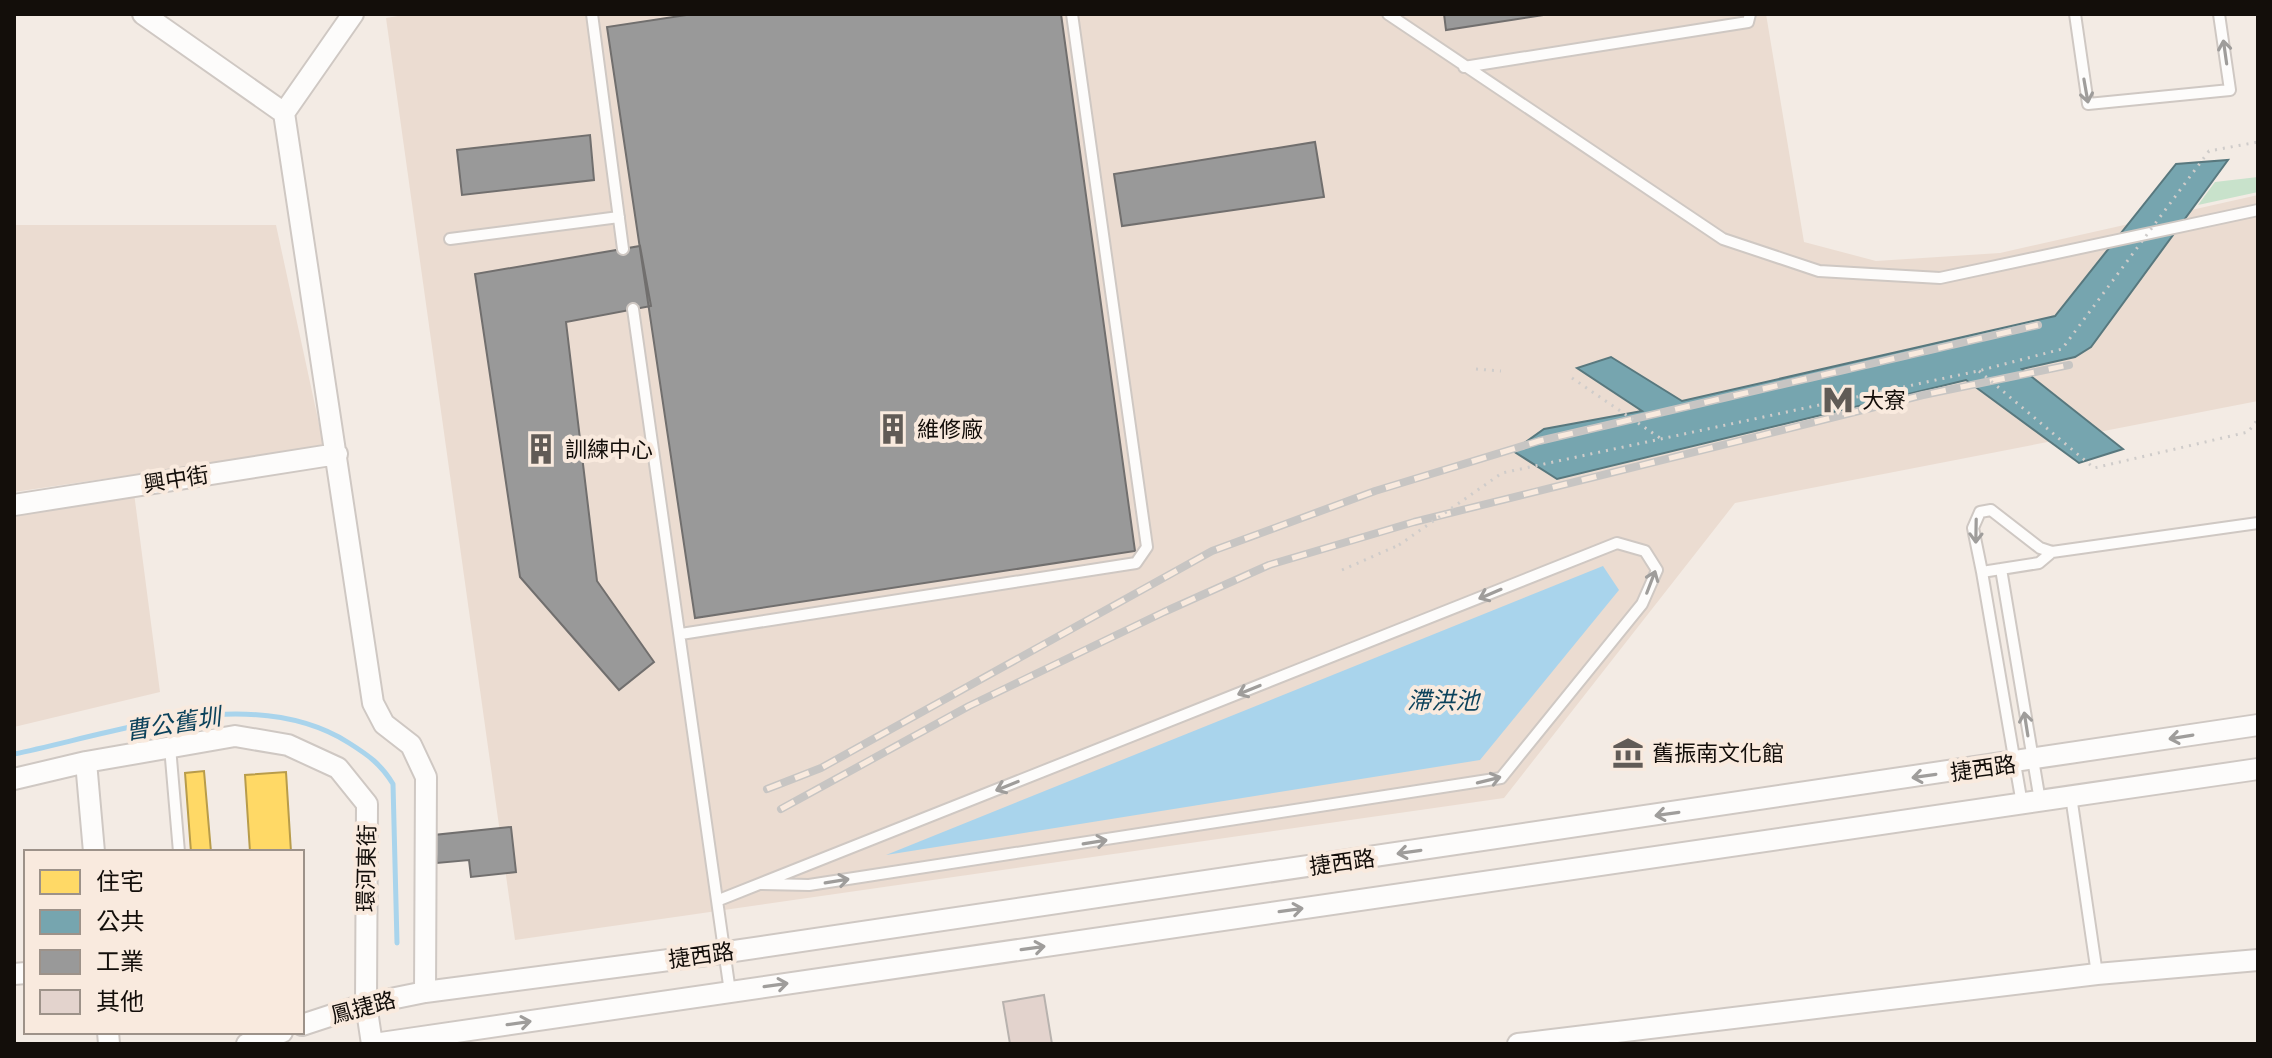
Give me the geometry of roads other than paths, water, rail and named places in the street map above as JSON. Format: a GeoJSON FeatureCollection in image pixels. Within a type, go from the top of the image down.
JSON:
{"type":"FeatureCollection","features":[{"type":"Feature","properties":{"kind":"street"},"geometry":{"type":"LineString","coordinates":[[143,14],[284,113]]}},
{"type":"Feature","properties":{"kind":"street"},"geometry":{"type":"LineString","coordinates":[[353,14],[284,113],[373,703],[384,724],[411,745],[426,777],[425,992]]}},
{"type":"Feature","properties":{"kind":"street","name":"興中街"},"geometry":{"type":"LineString","coordinates":[[14,505],[337,454]]}},
{"type":"Feature","properties":{"kind":"street","name":"捷西路"},"geometry":{"type":"LineString","coordinates":[[425,992],[723,952],[2258,725]]}},
{"type":"Feature","properties":{"kind":"street","name":"環河東街"},"geometry":{"type":"LineString","coordinates":[[14,779],[86,762],[235,736],[288,745],[338,768],[367,804],[370,1029]]}},
{"type":"Feature","properties":{"kind":"street"},"geometry":{"type":"LineString","coordinates":[[86,762],[94,850]]}},
{"type":"Feature","properties":{"kind":"street","name":"捷西路"},"geometry":{"type":"LineString","coordinates":[[442,1034],[2258,769]]}},
{"type":"Feature","properties":{"kind":"street"},"geometry":{"type":"LineString","coordinates":[[1518,1044],[2097,974],[2258,960]]}},
{"type":"Feature","properties":{"kind":"street","name":"鳳捷路"},"geometry":{"type":"LineString","coordinates":[[370,1029],[425,992]]}},
{"type":"Feature","properties":{"kind":"street","name":"鳳捷路"},"geometry":{"type":"LineString","coordinates":[[304,1025],[442,1034]]}},
{"type":"Feature","properties":{"kind":"street"},"geometry":{"type":"LineString","coordinates":[[247,1044],[276,1034]]}},
{"type":"Feature","properties":{"kind":"lane"},"geometry":{"type":"LineString","coordinates":[[592,14],[623,249]]}},
{"type":"Feature","properties":{"kind":"lane"},"geometry":{"type":"LineString","coordinates":[[681,634],[1136,563],[1147,547],[1072,14]]}},
{"type":"Feature","properties":{"kind":"lane"},"geometry":{"type":"LineString","coordinates":[[1388,14],[1723,239],[1819,271],[1940,278],[2258,210]]}},
{"type":"Feature","properties":{"kind":"lane"},"geometry":{"type":"LineString","coordinates":[[1464,67],[1748,22],[1750,14]]}},
{"type":"Feature","properties":{"kind":"lane"},"geometry":{"type":"LineString","coordinates":[[2075,14],[2088,104],[2230,90],[2219,14]]}},
{"type":"Feature","properties":{"kind":"lane"},"geometry":{"type":"LineString","coordinates":[[450,239],[619,217]]}},
{"type":"Feature","properties":{"kind":"lane"},"geometry":{"type":"LineString","coordinates":[[633,309],[730,992]]}},
{"type":"Feature","properties":{"kind":"lane"},"geometry":{"type":"LineString","coordinates":[[2031,802],[1973,528],[1977,517],[1985,510],[1996,513],[2040,548],[2052,552],[2258,523]]}},
{"type":"Feature","properties":{"kind":"lane"},"geometry":{"type":"LineString","coordinates":[[719,900],[1617,543],[1645,551],[1657,570],[1642,604],[1501,778],[809,885],[760,884]]}},
{"type":"Feature","properties":{"kind":"lane"},"geometry":{"type":"LineString","coordinates":[[1982,572],[2039,563],[2052,552]]}},
{"type":"Feature","properties":{"kind":"lane"},"geometry":{"type":"LineString","coordinates":[[2001,569],[2031,802]]}},
{"type":"Feature","properties":{"kind":"lane"},"geometry":{"type":"LineString","coordinates":[[170,747],[179,850]]}},
{"type":"Feature","properties":{"kind":"lane"},"geometry":{"type":"LineString","coordinates":[[2071,796],[2097,974]]}},
{"type":"Feature","properties":{"kind":"water","name":"滯洪池"},"geometry":{"type":"Polygon","coordinates":[[[1603,566],[1619,590],[1480,760],[886,855],[1603,566]]]}},
{"type":"Feature","properties":{"kind":"waterway","name":"曹公舊圳"},"geometry":{"type":"LineString","coordinates":[[14,754],[140,725],[228,714],[270,716],[311,725],[349,743],[374,760],[393,784],[397,943]]}},
{"type":"Feature","properties":{"kind":"railway"},"geometry":{"type":"LineString","coordinates":[[767,789],[821,768],[1212,551],[1375,491],[1539,441],[2038,325]]}},
{"type":"Feature","properties":{"kind":"railway"},"geometry":{"type":"LineString","coordinates":[[781,809],[969,706],[1269,565],[1414,522],[1923,395],[2069,365]]}},
{"type":"Feature","properties":{"kind":"place","name":"大寮"},"geometry":{"type":"Point","coordinates":[1838,400]}},
{"type":"Feature","properties":{"kind":"place","name":"維修廠"},"geometry":{"type":"Point","coordinates":[893,429]}},
{"type":"Feature","properties":{"kind":"place","name":"訓練中心"},"geometry":{"type":"Point","coordinates":[541,449]}},
{"type":"Feature","properties":{"kind":"place","name":"舊振南文化館"},"geometry":{"type":"Point","coordinates":[1628,753]}}]}
